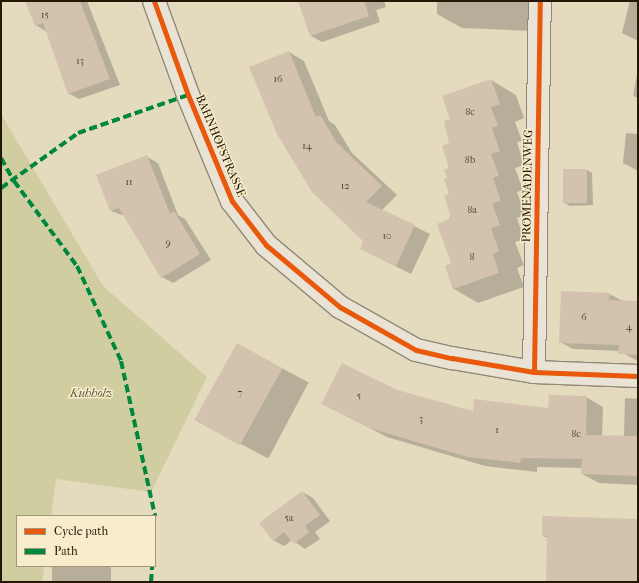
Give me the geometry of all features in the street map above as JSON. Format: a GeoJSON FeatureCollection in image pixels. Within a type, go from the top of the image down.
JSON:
{"type":"FeatureCollection","features":[{"type":"Feature","properties":{"kind":"street","name":"BAHNHOFSTRASSE"},"geometry":{"type":"LineString","coordinates":[[154,1],[188,95],[232,201],[266,245],[340,307],[402,343],[452,358],[534,372],[638,376]]}},
{"type":"Feature","properties":{"kind":"street","name":"PROMENADENWEG"},"geometry":{"type":"LineString","coordinates":[[534,372],[540,1]]}},
{"type":"Feature","properties":{"kind":"green space","name":"Kuhholz"},"geometry":{"type":"Polygon","coordinates":[[[1,114],[103,286],[207,377],[151,492],[56,479],[51,515],[16,515],[16,567],[44,567],[42,582],[1,582],[1,114]]]}},
{"type":"Feature","properties":{"kind":"building"},"geometry":{"type":"Polygon","coordinates":[[[25,1],[80,1],[110,79],[68,94],[43,23],[35,26],[25,1]]]}},
{"type":"Feature","properties":{"kind":"building"},"geometry":{"type":"Polygon","coordinates":[[[298,1],[364,1],[369,16],[310,36],[298,1]]]}},
{"type":"Feature","properties":{"kind":"building"},"geometry":{"type":"Polygon","coordinates":[[[289,51],[316,117],[320,115],[337,143],[382,186],[366,202],[415,225],[396,266],[360,249],[363,241],[312,192],[277,134],[249,67],[289,51]]]}},
{"type":"Feature","properties":{"kind":"building"},"geometry":{"type":"Polygon","coordinates":[[[491,79],[500,104],[491,107],[498,126],[492,128],[500,151],[491,154],[499,176],[493,178],[501,201],[492,203],[500,225],[491,228],[499,251],[493,254],[499,273],[453,289],[445,266],[451,263],[437,224],[451,218],[444,195],[449,194],[444,179],[447,178],[444,170],[449,168],[442,146],[449,143],[444,121],[450,119],[442,96],[491,79]]]}},
{"type":"Feature","properties":{"kind":"building"},"geometry":{"type":"Polygon","coordinates":[[[147,155],[170,214],[174,211],[200,254],[161,278],[119,208],[110,211],[96,175],[147,155]]]}},
{"type":"Feature","properties":{"kind":"building"},"geometry":{"type":"Polygon","coordinates":[[[563,169],[587,169],[587,203],[563,203],[563,169]]]}},
{"type":"Feature","properties":{"kind":"building"},"geometry":{"type":"Polygon","coordinates":[[[561,291],[610,293],[609,300],[638,301],[638,355],[618,354],[619,345],[559,343],[561,291]]]}},
{"type":"Feature","properties":{"kind":"building"},"geometry":{"type":"Polygon","coordinates":[[[237,343],[282,368],[240,445],[194,420],[237,343]]]}},
{"type":"Feature","properties":{"kind":"building"},"geometry":{"type":"Polygon","coordinates":[[[342,363],[397,390],[473,411],[474,399],[548,408],[549,395],[587,396],[586,435],[638,436],[638,476],[581,474],[582,459],[521,458],[520,463],[468,457],[369,428],[321,404],[342,363]]]}},
{"type":"Feature","properties":{"kind":"building"},"geometry":{"type":"Polygon","coordinates":[[[302,491],[320,515],[305,526],[309,532],[294,544],[284,532],[273,541],[259,523],[302,491]]]}},
{"type":"Feature","properties":{"kind":"building"},"geometry":{"type":"Polygon","coordinates":[[[542,516],[638,519],[638,582],[546,582],[547,536],[542,536],[542,516]]]}},
{"type":"Feature","properties":{"kind":"marked path"},"geometry":{"type":"LineString","coordinates":[[1,188],[78,133],[188,95]]}},
{"type":"Feature","properties":{"kind":"marked path"},"geometry":{"type":"LineString","coordinates":[[1,158],[14,181],[77,266],[121,361],[155,515]]}},
{"type":"Feature","properties":{"kind":"marked path"},"geometry":{"type":"LineString","coordinates":[[151,582],[152,567]]}},
{"type":"Feature","properties":{"kind":"cycle path"},"geometry":{"type":"LineString","coordinates":[[154,1],[188,95],[232,201],[266,245],[340,307],[416,350],[452,358],[534,372],[638,376]]}},
{"type":"Feature","properties":{"kind":"cycle path"},"geometry":{"type":"LineString","coordinates":[[534,372],[540,1]]}}]}
